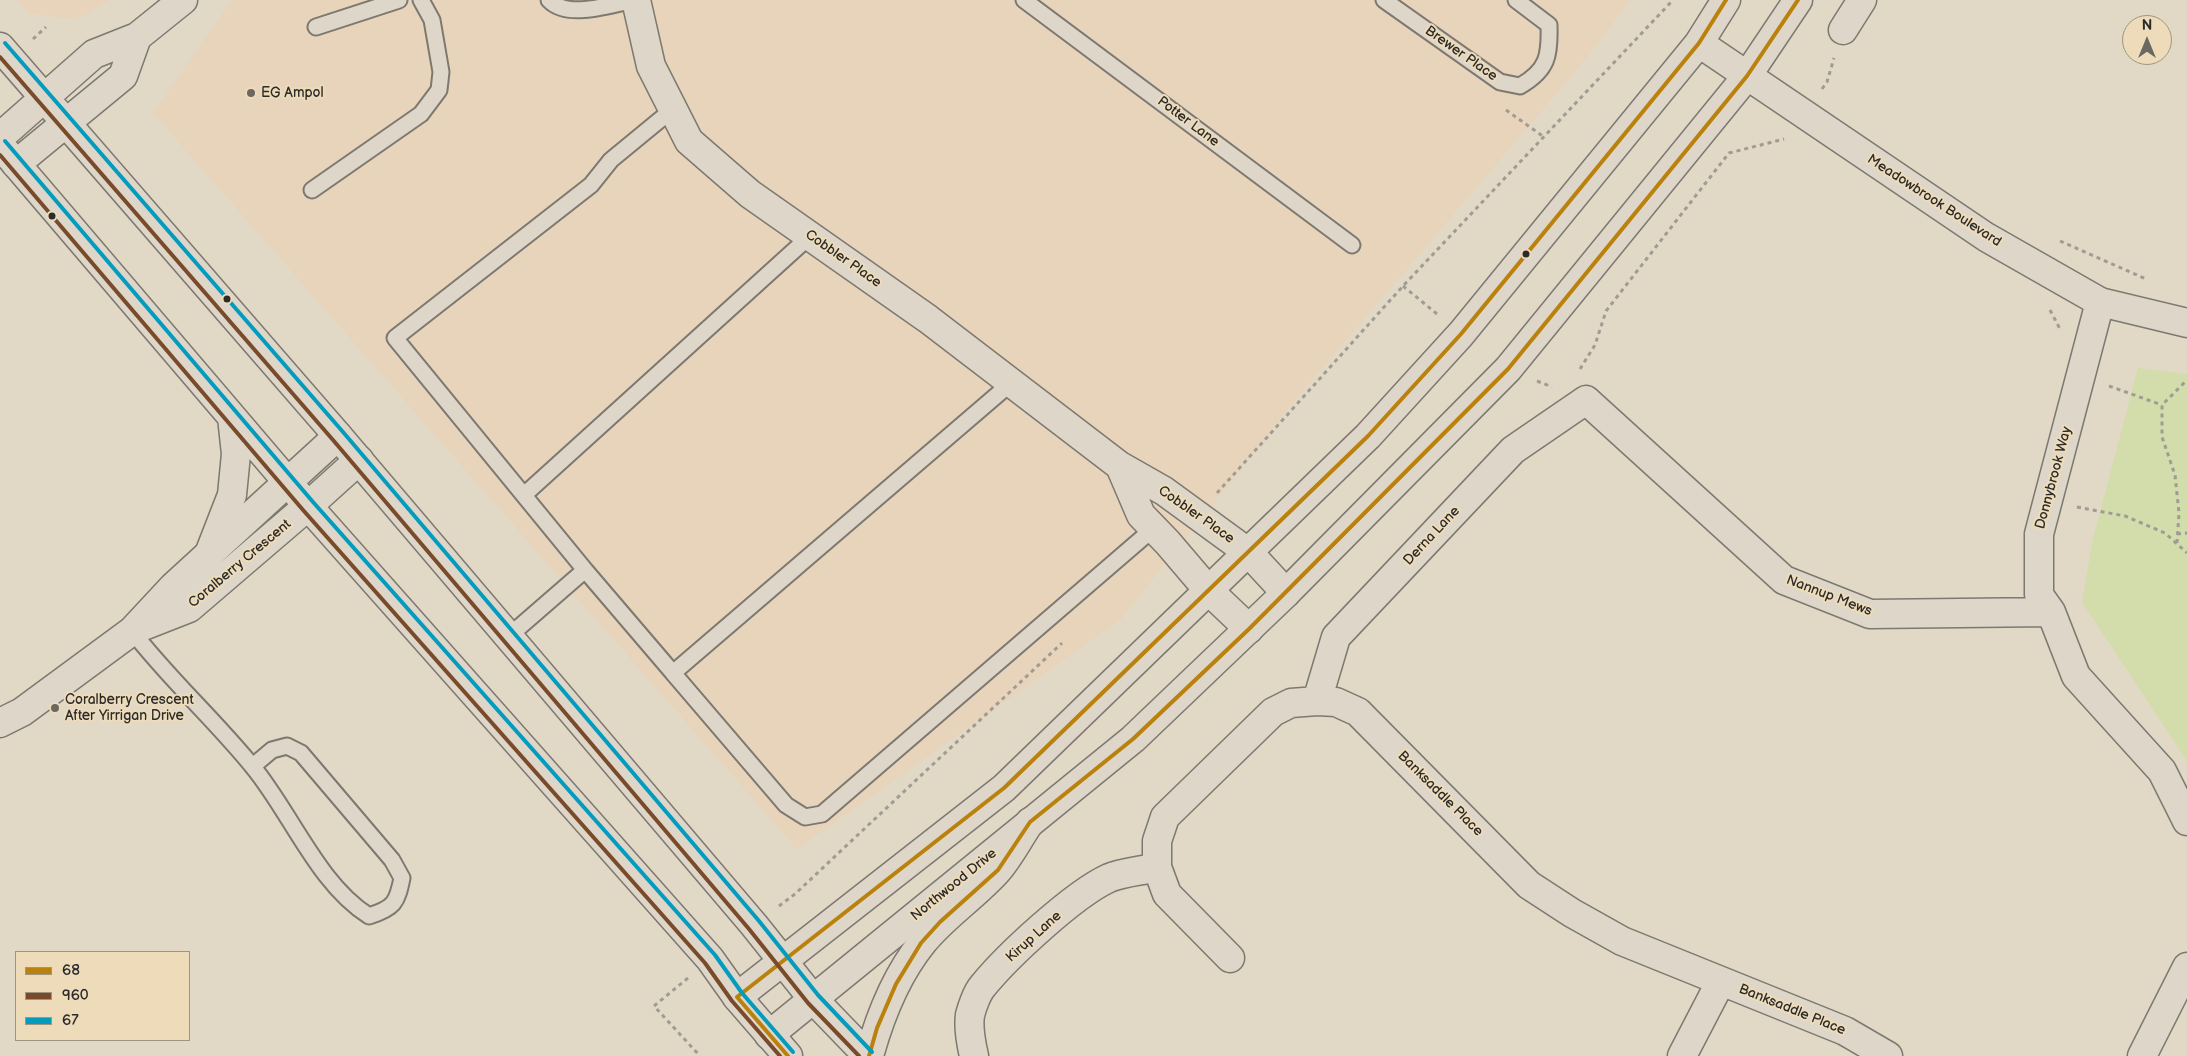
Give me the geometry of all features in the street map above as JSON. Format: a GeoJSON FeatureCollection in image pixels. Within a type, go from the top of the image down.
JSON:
{"type":"FeatureCollection","features":[{"type":"Feature","properties":{"kind":"street"},"geometry":{"type":"LineString","coordinates":[[0,138],[94,54],[137,37],[183,0]]}},
{"type":"Feature","properties":{"kind":"street","name":"Cobbler Place"},"geometry":{"type":"LineString","coordinates":[[635,0],[652,66],[689,141],[750,194],[928,320],[1120,466],[1164,491],[1249,553],[1286,593]]}},
{"type":"Feature","properties":{"kind":"street"},"geometry":{"type":"LineString","coordinates":[[737,996],[1004,788],[1368,436],[1461,334],[1699,43],[1726,0]]}},
{"type":"Feature","properties":{"kind":"street","name":"Northwood Drive"},"geometry":{"type":"LineString","coordinates":[[769,1035],[1133,739],[1286,593],[1508,370],[1747,76],[1798,0]]}},
{"type":"Feature","properties":{"kind":"street"},"geometry":{"type":"LineString","coordinates":[[1843,30],[1862,0]]}},
{"type":"Feature","properties":{"kind":"street"},"geometry":{"type":"LineString","coordinates":[[137,37],[123,76],[66,122],[8,155],[287,482],[710,959],[737,996],[788,1056]]}},
{"type":"Feature","properties":{"kind":"street","name":"Meadowbrook Boulevard"},"geometry":{"type":"LineString","coordinates":[[1699,43],[1986,238],[2100,302],[2187,323]]}},
{"type":"Feature","properties":{"kind":"street"},"geometry":{"type":"LineString","coordinates":[[0,47],[359,460],[813,999],[869,1056],[877,1028],[896,984],[921,943],[940,922],[998,870],[1030,822]]}},
{"type":"Feature","properties":{"kind":"street","name":"Donnybrook Way"},"geometry":{"type":"LineString","coordinates":[[2100,302],[2039,534],[2039,595],[2051,612],[2076,676],[2162,771],[2187,821]]}},
{"type":"Feature","properties":{"kind":"street","name":"Nannup Mews"},"geometry":{"type":"LineString","coordinates":[[1581,388],[1784,580],[1870,614],[2051,612]]}},
{"type":"Feature","properties":{"kind":"street","name":"Derna Lane"},"geometry":{"type":"LineString","coordinates":[[1317,701],[1336,637],[1513,450],[1581,388]]}},
{"type":"Feature","properties":{"kind":"street"},"geometry":{"type":"LineString","coordinates":[[209,554],[232,496],[236,454],[232,417]]}},
{"type":"Feature","properties":{"kind":"street","name":"Coralberry Crescent"},"geometry":{"type":"LineString","coordinates":[[0,724],[22,712],[132,631],[173,587],[338,436]]}},
{"type":"Feature","properties":{"kind":"street","name":"Coralberry Crescent"},"geometry":{"type":"LineString","coordinates":[[132,631],[189,608],[359,460]]}},
{"type":"Feature","properties":{"kind":"street","name":"Cobbler Place"},"geometry":{"type":"LineString","coordinates":[[1120,466],[1141,515],[1208,590],[1248,629]]}},
{"type":"Feature","properties":{"kind":"street","name":"Banksaddle Place"},"geometry":{"type":"LineString","coordinates":[[1230,958],[1167,894],[1157,867],[1156,841],[1166,817],[1273,712],[1291,703],[1336,702],[1358,712],[1529,885],[1572,913],[1622,941],[1845,1031],[1888,1056]]}},
{"type":"Feature","properties":{"kind":"street","name":"Kirup Lane"},"geometry":{"type":"LineString","coordinates":[[974,1056],[970,1036],[970,1014],[981,988],[1004,964],[1043,927],[1093,886],[1112,877],[1157,867]]}},
{"type":"Feature","properties":{"kind":"street"},"geometry":{"type":"LineString","coordinates":[[2139,1053],[2187,967]]}},
{"type":"Feature","properties":{"kind":"street"},"geometry":{"type":"LineString","coordinates":[[1682,1056],[1721,981]]}},
{"type":"Feature","properties":{"kind":"lane"},"geometry":{"type":"LineString","coordinates":[[316,27],[399,0]]}},
{"type":"Feature","properties":{"kind":"lane"},"geometry":{"type":"LineString","coordinates":[[312,190],[421,114],[439,90],[441,72],[432,20],[422,0]]}},
{"type":"Feature","properties":{"kind":"lane"},"geometry":{"type":"LineString","coordinates":[[549,0],[555,6],[574,11],[635,0]]}},
{"type":"Feature","properties":{"kind":"lane","name":"Potter Lane"},"geometry":{"type":"LineString","coordinates":[[1024,0],[1352,245]]}},
{"type":"Feature","properties":{"kind":"lane","name":"Brewer Place"},"geometry":{"type":"LineString","coordinates":[[1384,0],[1500,82],[1520,86],[1535,77],[1546,62],[1550,43],[1549,25],[1516,0]]}},
{"type":"Feature","properties":{"kind":"lane"},"geometry":{"type":"LineString","coordinates":[[673,109],[611,160],[591,185],[395,338],[585,570],[786,805],[806,817],[822,814],[1154,528]]}},
{"type":"Feature","properties":{"kind":"lane"},"geometry":{"type":"LineString","coordinates":[[524,496],[810,236]]}},
{"type":"Feature","properties":{"kind":"lane"},"geometry":{"type":"LineString","coordinates":[[673,673],[1011,383]]}},
{"type":"Feature","properties":{"kind":"lane"},"geometry":{"type":"LineString","coordinates":[[509,636],[585,570]]}},
{"type":"Feature","properties":{"kind":"lane"},"geometry":{"type":"LineString","coordinates":[[132,631],[252,766],[325,872],[356,908],[369,916],[384,911],[398,899],[402,878],[392,860],[301,753],[287,746],[272,750],[252,766]]}},
{"type":"Feature","properties":{"kind":"path"},"geometry":{"type":"LineString","coordinates":[[1581,388],[1606,311],[1729,153],[1787,138]]}},
{"type":"Feature","properties":{"kind":"path"},"geometry":{"type":"LineString","coordinates":[[2058,240],[2149,280]]}},
{"type":"Feature","properties":{"kind":"path"},"geometry":{"type":"LineString","coordinates":[[2176,543],[2179,512],[2176,484],[2162,437],[2162,405],[2187,380]]}},
{"type":"Feature","properties":{"kind":"path"},"geometry":{"type":"LineString","coordinates":[[2048,501],[2125,516],[2165,533],[2187,553]]}},
{"type":"Feature","properties":{"kind":"path"},"geometry":{"type":"LineString","coordinates":[[2178,534],[2187,533]]}},
{"type":"Feature","properties":{"kind":"shaded area"},"geometry":{"type":"Polygon","coordinates":[[[18,0],[109,0],[78,19],[30,14],[18,0]]]}},
{"type":"Feature","properties":{"kind":"shaded area"},"geometry":{"type":"Polygon","coordinates":[[[232,0],[1630,0],[1585,60],[1300,394],[1121,619],[797,849],[153,113],[232,0]]]}},
{"type":"Feature","properties":{"kind":"green space"},"geometry":{"type":"Polygon","coordinates":[[[2138,368],[2187,374],[2187,761],[2082,602],[2093,539],[2138,368]]]}},
{"type":"Feature","properties":{"kind":"transit line","name":"68"},"geometry":{"type":"LineString","coordinates":[[788,1056],[737,997],[1004,788],[1368,436],[1461,334],[1699,43],[1726,0]]}},
{"type":"Feature","properties":{"kind":"transit line","name":"68"},"geometry":{"type":"LineString","coordinates":[[869,1056],[877,1028],[896,984],[921,943],[940,922],[998,870],[1030,822],[1133,739],[1249,629],[1508,369],[1747,76],[1798,0]]}},
{"type":"Feature","properties":{"kind":"transit line","name":"67"},"geometry":{"type":"LineString","coordinates":[[5,43],[343,432],[759,921],[818,995],[872,1052]]}},
{"type":"Feature","properties":{"kind":"transit line","name":"960"},"geometry":{"type":"LineString","coordinates":[[0,57],[333,440],[749,929],[808,1003],[859,1056]]}},
{"type":"Feature","properties":{"kind":"transit line","name":"67"},"geometry":{"type":"LineString","coordinates":[[5,141],[313,502],[715,955],[742,993],[793,1052]]}},
{"type":"Feature","properties":{"kind":"transit line","name":"960"},"geometry":{"type":"LineString","coordinates":[[0,155],[303,510],[705,963],[732,1001],[780,1056]]}},
{"type":"Feature","properties":{"kind":"place","name":"EG Ampol"},"geometry":{"type":"Point","coordinates":[251,93]}},
{"type":"Feature","properties":{"kind":"place","name":"Coralberry Crescent After Yirrigan Drive"},"geometry":{"type":"Point","coordinates":[55,708]}}]}
